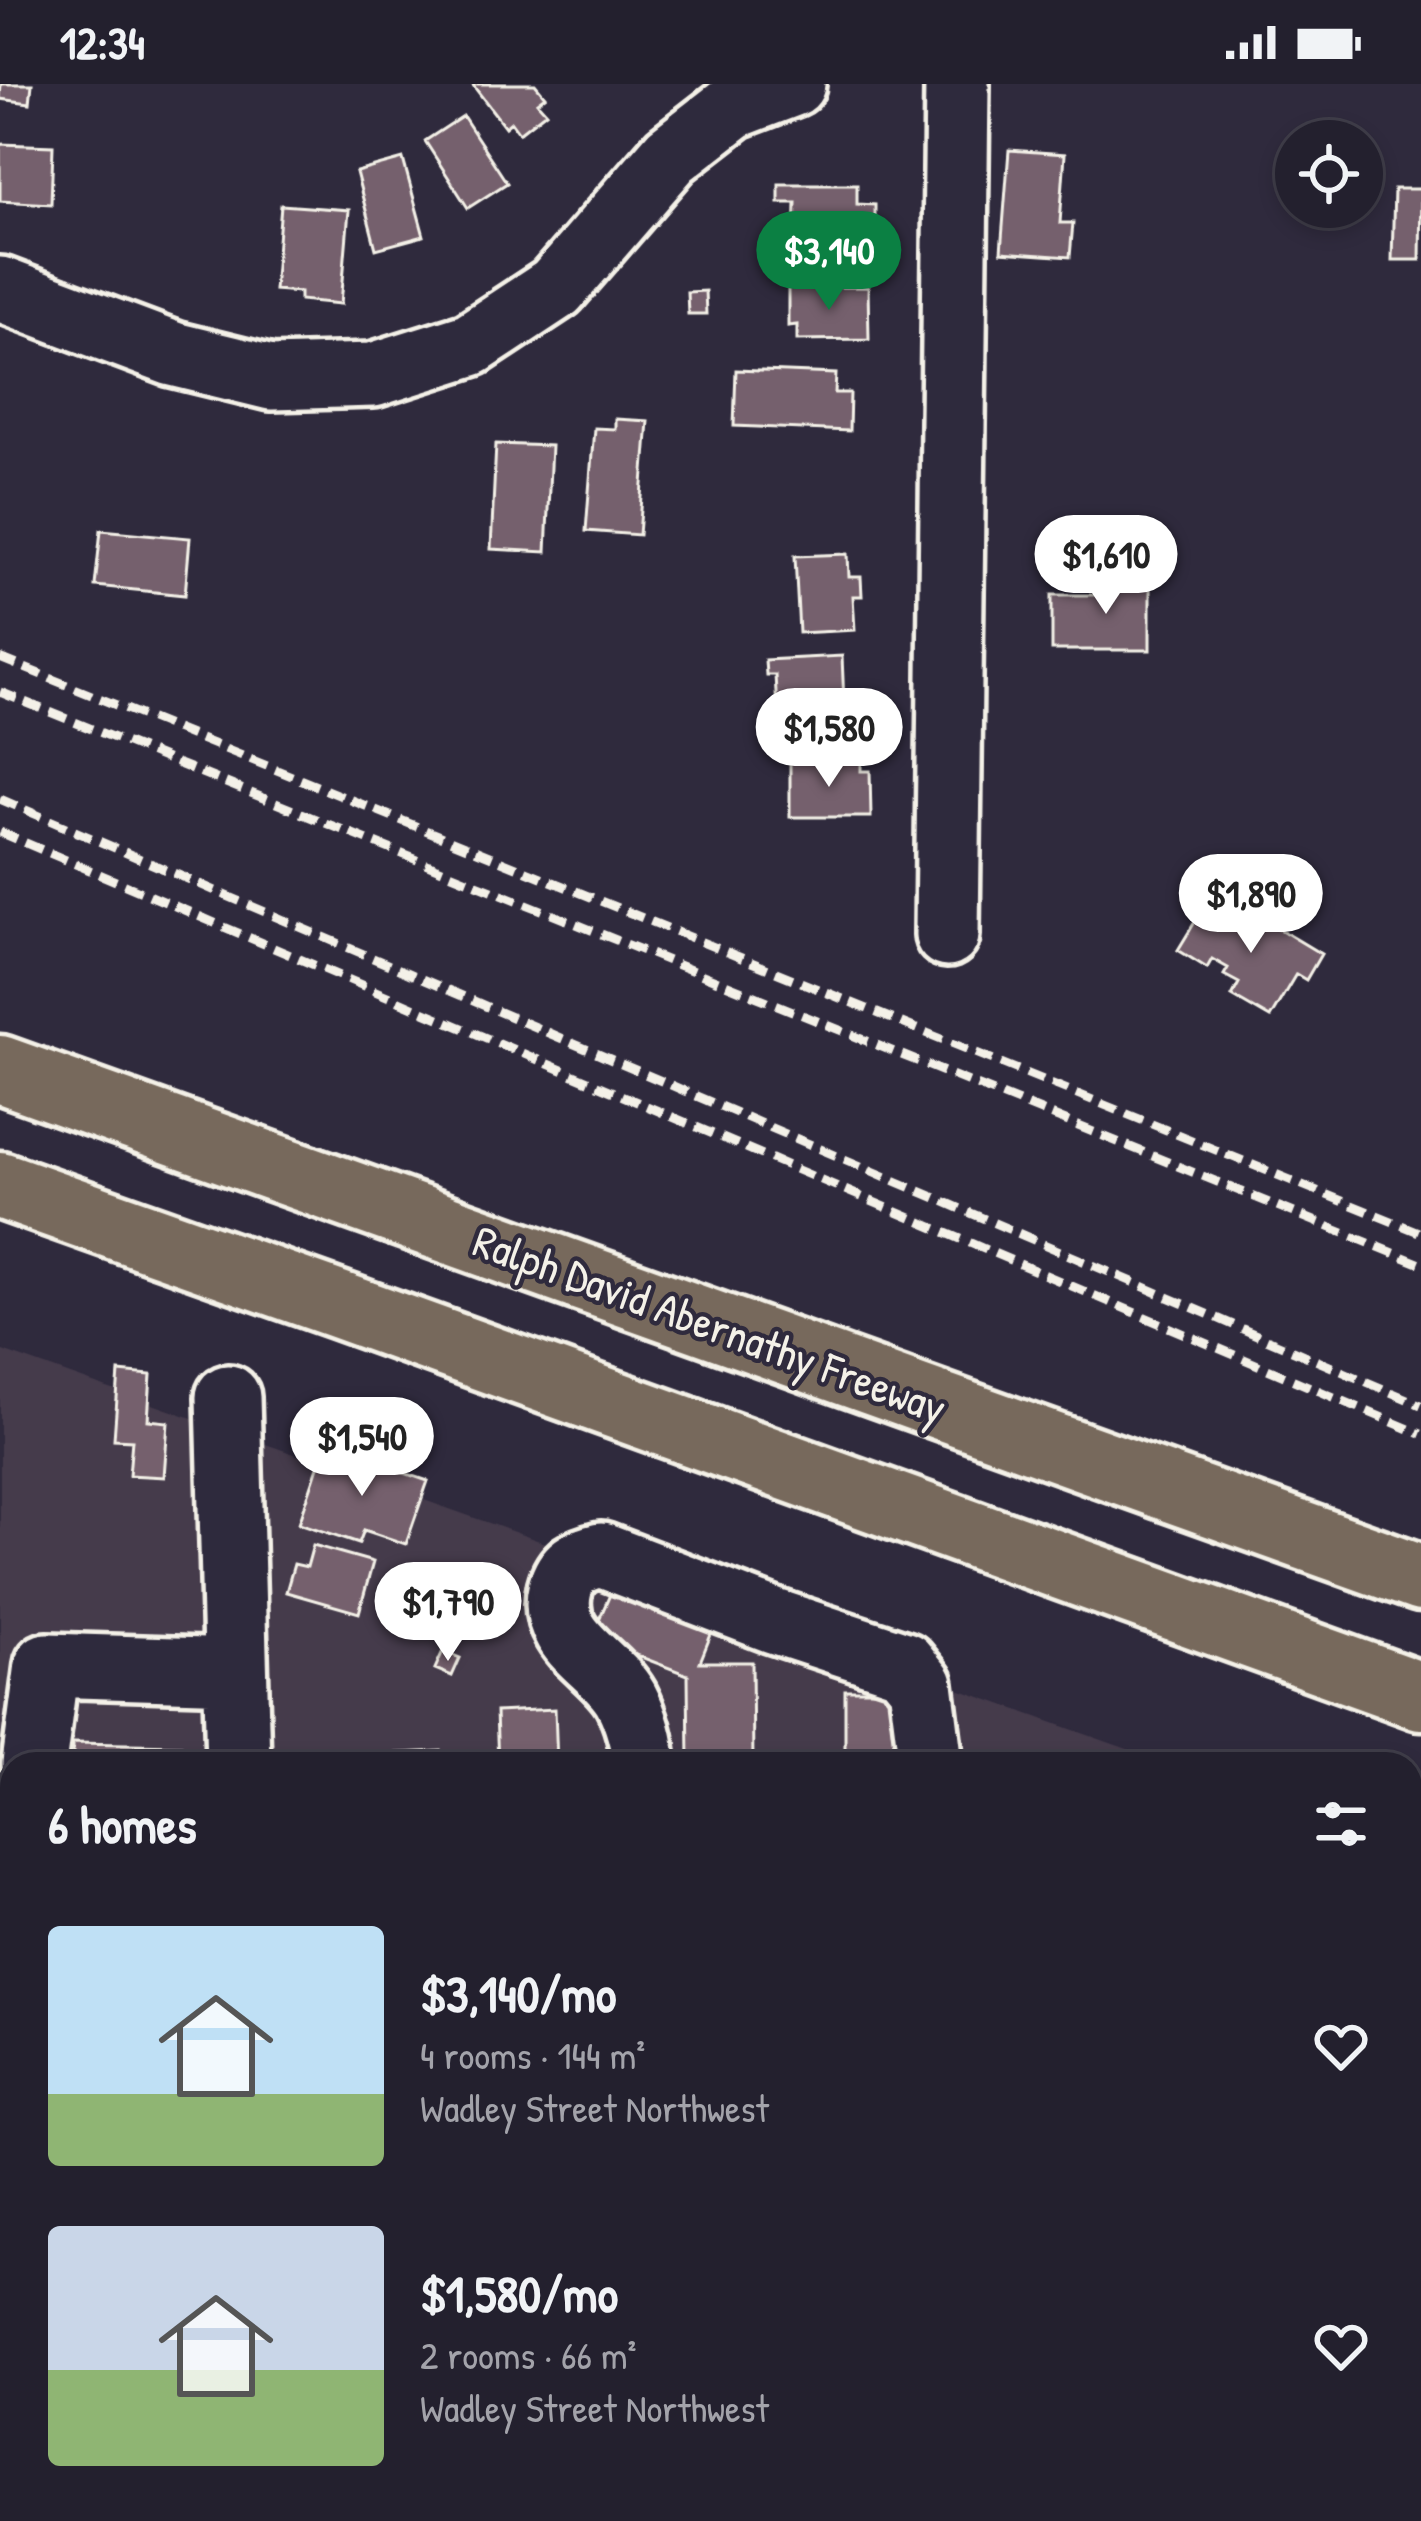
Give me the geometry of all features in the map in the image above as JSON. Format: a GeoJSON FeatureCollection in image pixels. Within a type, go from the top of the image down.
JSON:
{"type":"FeatureCollection","features":[{"type":"Feature","properties":{"kind":"main road","name":"Ralph David Abernathy Freeway"},"geometry":{"type":"LineString","coordinates":[[0,1069],[1421,1578]]}},
{"type":"Feature","properties":{"kind":"main road"},"geometry":{"type":"LineString","coordinates":[[0,1186],[1421,1696]]}},
{"type":"Feature","properties":{"kind":"street"},"geometry":{"type":"LineString","coordinates":[[0,290],[173,354],[271,378],[373,375],[471,344],[556,288],[671,155],[733,107],[793,84]]}},
{"type":"Feature","properties":{"kind":"street"},"geometry":{"type":"LineString","coordinates":[[947,935],[957,84]]}},
{"type":"Feature","properties":{"kind":"street"},"geometry":{"type":"LineString","coordinates":[[228,1397],[238,1752]]}},
{"type":"Feature","properties":{"kind":"street"},"geometry":{"type":"LineString","coordinates":[[643,1752],[626,1699],[568,1637],[559,1616],[562,1584],[568,1569],[581,1559],[601,1555],[904,1664],[921,1685],[929,1752]]}},
{"type":"Feature","properties":{"kind":"street"},"geometry":{"type":"LineString","coordinates":[[36,1752],[47,1665],[235,1671]]}},
{"type":"Feature","properties":{"kind":"shaded area"},"geometry":{"type":"Polygon","coordinates":[[[0,1350],[1136,1752],[0,1752],[0,1350]]]}},
{"type":"Feature","properties":{"kind":"building"},"geometry":{"type":"Polygon","coordinates":[[[1,84],[32,84],[30,103],[0,99],[1,84]]]}},
{"type":"Feature","properties":{"kind":"building"},"geometry":{"type":"Polygon","coordinates":[[[472,84],[535,84],[545,96],[537,102],[546,112],[519,133],[511,122],[505,127],[472,84]]]}},
{"type":"Feature","properties":{"kind":"building"},"geometry":{"type":"Polygon","coordinates":[[[463,116],[507,183],[468,208],[425,141],[463,116]]]}},
{"type":"Feature","properties":{"kind":"building"},"geometry":{"type":"Polygon","coordinates":[[[0,144],[53,146],[51,204],[0,201],[0,144]]]}},
{"type":"Feature","properties":{"kind":"building"},"geometry":{"type":"Polygon","coordinates":[[[1009,150],[1065,154],[1060,223],[1073,223],[1070,257],[1001,252],[1009,150]]]}},
{"type":"Feature","properties":{"kind":"building"},"geometry":{"type":"Polygon","coordinates":[[[403,159],[424,236],[376,249],[356,172],[403,159]]]}},
{"type":"Feature","properties":{"kind":"building"},"geometry":{"type":"Polygon","coordinates":[[[779,184],[857,184],[857,204],[875,205],[875,237],[795,236],[796,203],[779,203],[779,184]]]}},
{"type":"Feature","properties":{"kind":"building"},"geometry":{"type":"Polygon","coordinates":[[[1394,189],[1421,189],[1420,260],[1392,260],[1394,189]]]}},
{"type":"Feature","properties":{"kind":"building"},"geometry":{"type":"Polygon","coordinates":[[[281,205],[349,210],[341,304],[300,300],[300,292],[274,290],[281,205]]]}},
{"type":"Feature","properties":{"kind":"building"},"geometry":{"type":"Polygon","coordinates":[[[868,287],[869,339],[797,340],[797,325],[788,326],[788,288],[868,287]]]}},
{"type":"Feature","properties":{"kind":"building"},"geometry":{"type":"Polygon","coordinates":[[[705,291],[706,314],[688,314],[687,292],[705,291]]]}},
{"type":"Feature","properties":{"kind":"building"},"geometry":{"type":"Polygon","coordinates":[[[736,370],[836,374],[835,393],[850,393],[849,431],[734,426],[736,370]]]}},
{"type":"Feature","properties":{"kind":"building"},"geometry":{"type":"Polygon","coordinates":[[[615,419],[648,421],[639,535],[586,531],[594,428],[615,429],[615,419]]]}},
{"type":"Feature","properties":{"kind":"building"},"geometry":{"type":"Polygon","coordinates":[[[496,444],[551,446],[546,552],[491,549],[496,444]]]}},
{"type":"Feature","properties":{"kind":"building"},"geometry":{"type":"Polygon","coordinates":[[[101,530],[190,538],[185,595],[95,586],[101,530]]]}},
{"type":"Feature","properties":{"kind":"building"},"geometry":{"type":"Polygon","coordinates":[[[848,554],[849,577],[861,577],[862,596],[853,596],[855,630],[799,633],[795,556],[848,554]]]}},
{"type":"Feature","properties":{"kind":"building"},"geometry":{"type":"Polygon","coordinates":[[[1116,569],[1150,569],[1150,650],[1052,650],[1052,595],[1116,595],[1116,569]]]}},
{"type":"Feature","properties":{"kind":"building"},"geometry":{"type":"Polygon","coordinates":[[[842,656],[844,703],[857,702],[858,723],[778,728],[775,675],[766,675],[765,660],[842,656]]]}},
{"type":"Feature","properties":{"kind":"building"},"geometry":{"type":"Polygon","coordinates":[[[790,761],[861,761],[861,771],[870,771],[871,817],[790,817],[790,761]]]}},
{"type":"Feature","properties":{"kind":"building"},"geometry":{"type":"Polygon","coordinates":[[[1231,900],[1321,954],[1306,980],[1296,974],[1270,1018],[1232,996],[1239,983],[1224,975],[1228,968],[1212,959],[1207,968],[1178,950],[1198,917],[1216,927],[1231,900]]]}},
{"type":"Feature","properties":{"kind":"building"},"geometry":{"type":"Polygon","coordinates":[[[119,1372],[151,1375],[148,1420],[168,1422],[164,1477],[129,1475],[132,1440],[114,1439],[119,1372]]]}},
{"type":"Feature","properties":{"kind":"building"},"geometry":{"type":"Polygon","coordinates":[[[325,1446],[428,1481],[406,1544],[364,1530],[359,1543],[299,1523],[325,1446]]]}},
{"type":"Feature","properties":{"kind":"building"},"geometry":{"type":"Polygon","coordinates":[[[313,1545],[373,1562],[359,1613],[286,1592],[294,1564],[307,1567],[313,1545]]]}},
{"type":"Feature","properties":{"kind":"building"},"geometry":{"type":"Polygon","coordinates":[[[616,1581],[718,1617],[700,1662],[752,1662],[753,1752],[689,1752],[688,1675],[591,1638],[616,1581]]]}},
{"type":"Feature","properties":{"kind":"building"},"geometry":{"type":"Polygon","coordinates":[[[443,1651],[460,1658],[452,1676],[435,1669],[443,1651]]]}},
{"type":"Feature","properties":{"kind":"building"},"geometry":{"type":"Polygon","coordinates":[[[845,1690],[907,1690],[908,1752],[845,1752],[845,1690]]]}},
{"type":"Feature","properties":{"kind":"building"},"geometry":{"type":"Polygon","coordinates":[[[555,1709],[557,1752],[498,1752],[496,1712],[555,1709]]]}},
{"type":"Feature","properties":{"kind":"building"},"geometry":{"type":"Polygon","coordinates":[[[73,1743],[181,1745],[181,1752],[73,1752],[73,1743]]]}},
{"type":"Feature","properties":{"kind":"railway"},"geometry":{"type":"LineString","coordinates":[[0,658],[1421,1233]]}},
{"type":"Feature","properties":{"kind":"railway"},"geometry":{"type":"LineString","coordinates":[[0,692],[1421,1264]]}},
{"type":"Feature","properties":{"kind":"railway"},"geometry":{"type":"LineString","coordinates":[[0,799],[1421,1405]]}},
{"type":"Feature","properties":{"kind":"railway"},"geometry":{"type":"LineString","coordinates":[[0,832],[1421,1434]]}}]}
